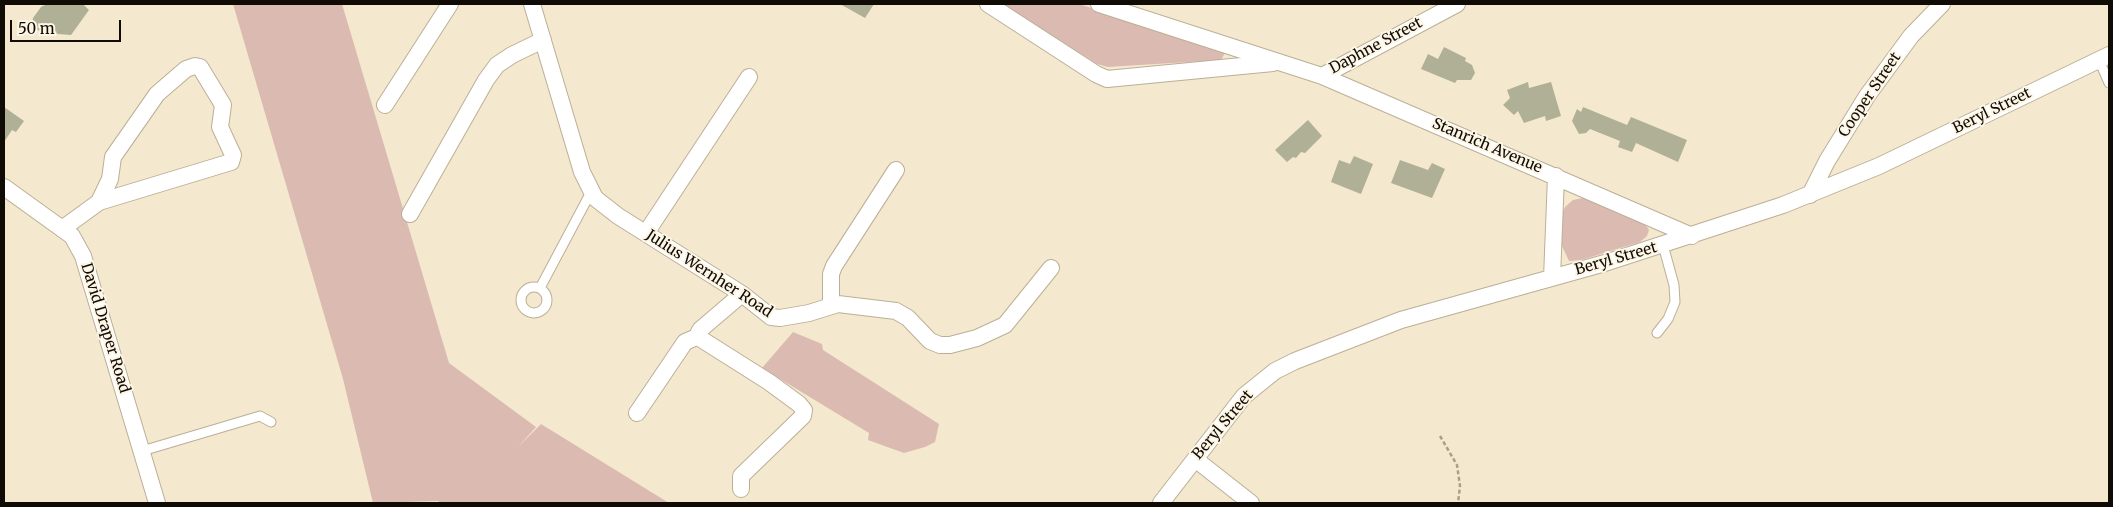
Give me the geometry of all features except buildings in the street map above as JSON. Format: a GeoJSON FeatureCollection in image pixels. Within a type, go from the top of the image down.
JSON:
{"type":"FeatureCollection","features":[{"type":"Feature","properties":{"kind":"street"},"geometry":{"type":"LineString","coordinates":[[385,105],[450,4]]}},
{"type":"Feature","properties":{"kind":"street","name":"Julius Wernher Road"},"geometry":{"type":"LineString","coordinates":[[532,4],[582,172],[591,192],[602,204],[742,294],[774,318],[809,313],[831,306],[847,304],[896,311],[908,318],[930,341],[945,346],[977,338],[999,329],[1010,320],[1051,268]]}},
{"type":"Feature","properties":{"kind":"street","name":"Stanrich Avenue"},"geometry":{"type":"LineString","coordinates":[[988,4],[1096,74],[1107,79],[1280,62]]}},
{"type":"Feature","properties":{"kind":"street","name":"Stanrich Avenue"},"geometry":{"type":"LineString","coordinates":[[1099,4],[1322,76],[1692,236]]}},
{"type":"Feature","properties":{"kind":"street","name":"Daphne Street"},"geometry":{"type":"LineString","coordinates":[[1322,76],[1457,4]]}},
{"type":"Feature","properties":{"kind":"street","name":"Cooper Street"},"geometry":{"type":"LineString","coordinates":[[1810,195],[1827,161],[1867,96],[1911,36],[1942,4]]}},
{"type":"Feature","properties":{"kind":"street"},"geometry":{"type":"LineString","coordinates":[[410,214],[486,80],[498,65],[512,55],[543,40]]}},
{"type":"Feature","properties":{"kind":"street","name":"Beryl Street"},"geometry":{"type":"LineString","coordinates":[[1161,503],[1244,396],[1275,371],[1295,361],[1401,320],[1663,245],[1810,195],[1879,166],[2104,58]]}},
{"type":"Feature","properties":{"kind":"street"},"geometry":{"type":"LineString","coordinates":[[62,229],[98,202],[231,162],[232,155],[220,126],[223,105],[200,67],[191,66],[186,69],[157,94],[113,157],[110,179],[98,202]]}},
{"type":"Feature","properties":{"kind":"street"},"geometry":{"type":"LineString","coordinates":[[646,233],[749,77]]}},
{"type":"Feature","properties":{"kind":"street"},"geometry":{"type":"LineString","coordinates":[[831,306],[831,274],[834,266],[896,170]]}},
{"type":"Feature","properties":{"kind":"street"},"geometry":{"type":"LineString","coordinates":[[1552,278],[1556,176]]}},
{"type":"Feature","properties":{"kind":"street","name":"David Draper Road"},"geometry":{"type":"LineString","coordinates":[[4,187],[76,241],[83,256],[157,503]]}},
{"type":"Feature","properties":{"kind":"street"},"geometry":{"type":"LineString","coordinates":[[637,413],[685,342],[699,336],[702,329],[742,294]]}},
{"type":"Feature","properties":{"kind":"street"},"geometry":{"type":"LineString","coordinates":[[699,336],[704,342],[784,393],[804,410],[803,416],[741,476],[740,489]]}},
{"type":"Feature","properties":{"kind":"street"},"geometry":{"type":"LineString","coordinates":[[1195,459],[1251,503]]}},
{"type":"Feature","properties":{"kind":"lane"},"geometry":{"type":"LineString","coordinates":[[2104,58],[2109,83]]}},
{"type":"Feature","properties":{"kind":"lane"},"geometry":{"type":"LineString","coordinates":[[540,288],[591,192]]}},
{"type":"Feature","properties":{"kind":"lane"},"geometry":{"type":"LineString","coordinates":[[1657,333],[1668,319],[1674,302],[1674,285],[1663,245]]}},
{"type":"Feature","properties":{"kind":"lane"},"geometry":{"type":"LineString","coordinates":[[142,451],[260,416],[271,422]]}},
{"type":"Feature","properties":{"kind":"path"},"geometry":{"type":"LineString","coordinates":[[1440,436],[1457,465],[1460,486],[1458,503]]}},
{"type":"Feature","properties":{"kind":"shaded area"},"geometry":{"type":"Polygon","coordinates":[[[233,4],[342,4],[449,363],[536,427],[518,447],[541,424],[669,503],[440,503],[438,501],[373,503],[343,379],[233,4]]]}},
{"type":"Feature","properties":{"kind":"shaded area"},"geometry":{"type":"Polygon","coordinates":[[[1002,4],[1079,4],[1226,51],[1221,60],[1108,67],[1097,64],[1002,4]]]}},
{"type":"Feature","properties":{"kind":"shaded area"},"geometry":{"type":"Polygon","coordinates":[[[1583,198],[1595,201],[1645,224],[1649,230],[1647,236],[1640,242],[1581,260],[1569,261],[1561,244],[1562,214],[1565,207],[1573,200],[1583,198]]]}},
{"type":"Feature","properties":{"kind":"shaded area"},"geometry":{"type":"Polygon","coordinates":[[[793,332],[822,344],[823,350],[939,424],[935,442],[904,453],[868,440],[869,433],[762,368],[793,332]]]}}]}
